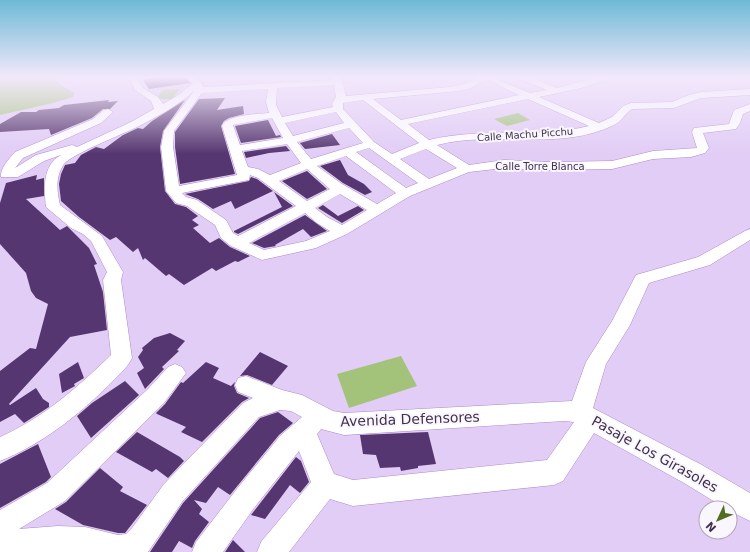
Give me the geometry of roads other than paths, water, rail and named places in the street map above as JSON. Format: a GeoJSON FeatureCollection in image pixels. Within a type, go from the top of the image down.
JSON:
{"type":"FeatureCollection","features":[{"type":"Feature","properties":{"kind":"street"},"geometry":{"type":"LineString","coordinates":[[157,103],[159,109]]}},
{"type":"Feature","properties":{"kind":"street"},"geometry":{"type":"LineString","coordinates":[[0,449],[14,444],[42,428],[98,382],[122,358],[112,280],[115,272],[97,239],[53,207],[50,191],[55,169],[61,160],[94,142],[135,124],[171,103]]}},
{"type":"Feature","properties":{"kind":"street"},"geometry":{"type":"LineString","coordinates":[[191,103],[169,131],[168,147],[173,191],[181,200],[192,203],[221,223],[226,235],[238,243],[307,208],[340,189]]}},
{"type":"Feature","properties":{"kind":"street"},"geometry":{"type":"LineString","coordinates":[[271,103],[277,118],[291,140],[316,172],[340,189],[378,210]]}},
{"type":"Feature","properties":{"kind":"street"},"geometry":{"type":"LineString","coordinates":[[173,191],[244,177],[236,148],[227,126],[228,123],[237,120],[277,118],[344,103]]}},
{"type":"Feature","properties":{"kind":"street"},"geometry":{"type":"LineString","coordinates":[[372,103],[427,144],[467,169]]}},
{"type":"Feature","properties":{"kind":"street"},"geometry":{"type":"LineString","coordinates":[[428,103],[448,116]]}},
{"type":"Feature","properties":{"kind":"street"},"geometry":{"type":"LineString","coordinates":[[400,124],[448,116],[461,110],[495,103]]}},
{"type":"Feature","properties":{"kind":"street"},"geometry":{"type":"LineString","coordinates":[[543,103],[600,127]]}},
{"type":"Feature","properties":{"kind":"street","name":"Calle Machu Picchu"},"geometry":{"type":"LineString","coordinates":[[390,159],[427,144],[459,139],[534,136],[574,132],[600,127],[619,117],[626,108],[631,106],[674,105],[678,103]]}},
{"type":"Feature","properties":{"kind":"street"},"geometry":{"type":"LineString","coordinates":[[339,104],[352,124],[370,144],[427,184]]}},
{"type":"Feature","properties":{"kind":"street","name":"Calle Torre Blanca"},"geometry":{"type":"LineString","coordinates":[[238,243],[262,255],[310,245],[342,231],[405,193],[467,169],[504,164],[549,166],[612,165],[654,155],[701,151],[703,148],[697,132],[698,130],[732,126],[735,123],[738,112],[750,108]]}},
{"type":"Feature","properties":{"kind":"street"},"geometry":{"type":"LineString","coordinates":[[94,142],[40,158],[14,174],[5,174],[13,161],[19,155],[97,121],[108,112]]}},
{"type":"Feature","properties":{"kind":"street"},"geometry":{"type":"LineString","coordinates":[[236,148],[291,140],[352,124]]}},
{"type":"Feature","properties":{"kind":"street"},"geometry":{"type":"LineString","coordinates":[[269,180],[309,164],[370,144]]}},
{"type":"Feature","properties":{"kind":"street"},"geometry":{"type":"LineString","coordinates":[[348,152],[405,193]]}},
{"type":"Feature","properties":{"kind":"street"},"geometry":{"type":"LineString","coordinates":[[241,170],[254,172],[269,180],[322,220],[342,231]]}},
{"type":"Feature","properties":{"kind":"street"},"geometry":{"type":"LineString","coordinates":[[325,485],[354,493],[554,472],[585,416],[596,362],[620,325],[642,279],[704,261],[750,234]]}},
{"type":"Feature","properties":{"kind":"street"},"geometry":{"type":"LineString","coordinates":[[0,525],[56,492],[156,396],[174,373]]}},
{"type":"Feature","properties":{"kind":"street"},"geometry":{"type":"LineString","coordinates":[[246,385],[280,400]]}},
{"type":"Feature","properties":{"kind":"street","name":"Avenida Defensores"},"geometry":{"type":"LineString","coordinates":[[0,545],[58,540],[84,541],[118,549],[133,547],[142,538],[173,493],[251,410],[264,404],[280,400],[294,402],[311,423],[328,421],[344,424],[564,411],[585,416]]}},
{"type":"Feature","properties":{"kind":"street","name":"Pasaje Los Girasoles"},"geometry":{"type":"LineString","coordinates":[[585,416],[693,474],[750,508]]}},
{"type":"Feature","properties":{"kind":"street"},"geometry":{"type":"LineString","coordinates":[[311,423],[325,485]]}},
{"type":"Feature","properties":{"kind":"street"},"geometry":{"type":"LineString","coordinates":[[206,552],[245,499],[289,444],[311,423]]}},
{"type":"Feature","properties":{"kind":"street"},"geometry":{"type":"LineString","coordinates":[[271,552],[325,485]]}}]}
